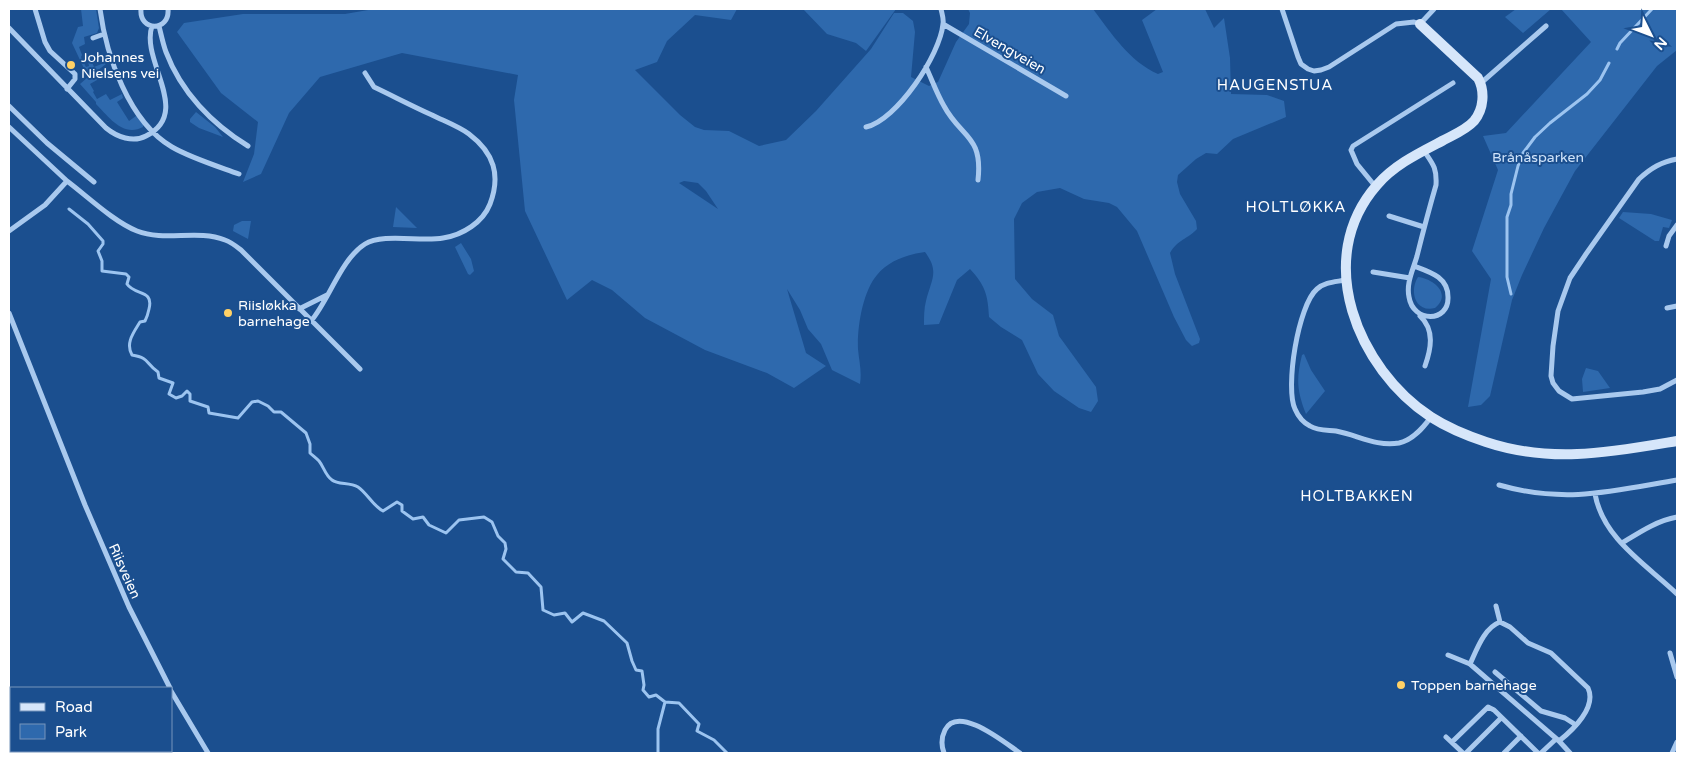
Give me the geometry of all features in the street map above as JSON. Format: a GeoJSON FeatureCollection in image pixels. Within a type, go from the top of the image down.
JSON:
{"type":"FeatureCollection","features":[{"type":"Feature","properties":{"kind":"street"},"geometry":{"type":"LineString","coordinates":[[35,9],[45,42],[50,51],[75,74],[76,80],[67,89]]}},
{"type":"Feature","properties":{"kind":"street"},"geometry":{"type":"LineString","coordinates":[[100,9],[104,34],[124,88],[131,104],[153,132],[170,146],[239,174]]}},
{"type":"Feature","properties":{"kind":"street"},"geometry":{"type":"LineString","coordinates":[[141,9],[140,14],[144,22],[152,26],[159,26],[166,20],[168,9]]}},
{"type":"Feature","properties":{"kind":"street"},"geometry":{"type":"LineString","coordinates":[[866,128],[875,125],[902,102],[926,67],[944,24],[941,9]]}},
{"type":"Feature","properties":{"kind":"street"},"geometry":{"type":"LineString","coordinates":[[1282,9],[1298,57],[1308,69],[1314,71],[1328,67],[1396,24],[1414,22],[1420,24],[1470,70],[1481,84],[1482,102],[1474,120],[1459,132],[1393,170],[1375,186],[1352,226],[1347,244],[1345,266],[1348,298],[1356,320],[1378,363],[1390,380],[1404,395],[1431,417],[1488,443],[1537,453],[1588,455],[1677,440]]}},
{"type":"Feature","properties":{"kind":"street"},"geometry":{"type":"LineString","coordinates":[[1420,24],[1434,9]]}},
{"type":"Feature","properties":{"kind":"street","name":"Elvengveien"},"geometry":{"type":"LineString","coordinates":[[944,24],[1066,96]]}},
{"type":"Feature","properties":{"kind":"street"},"geometry":{"type":"LineString","coordinates":[[9,28],[106,128],[118,136],[139,138],[153,132],[164,117],[166,103],[150,44],[152,26]]}},
{"type":"Feature","properties":{"kind":"street"},"geometry":{"type":"LineString","coordinates":[[159,26],[166,52],[179,78],[193,98],[230,135],[248,146]]}},
{"type":"Feature","properties":{"kind":"street"},"geometry":{"type":"LineString","coordinates":[[1481,84],[1546,26]]}},
{"type":"Feature","properties":{"kind":"street"},"geometry":{"type":"LineString","coordinates":[[93,38],[104,34]]}},
{"type":"Feature","properties":{"kind":"street"},"geometry":{"type":"LineString","coordinates":[[926,67],[944,107],[955,122],[970,137],[976,147],[979,170],[978,180]]}},
{"type":"Feature","properties":{"kind":"street"},"geometry":{"type":"LineString","coordinates":[[312,322],[324,306],[327,294],[352,256],[364,244],[374,240],[386,239],[443,238],[464,232],[472,227],[488,209],[494,192],[496,172],[485,149],[468,133],[374,87],[365,73]]}},
{"type":"Feature","properties":{"kind":"street"},"geometry":{"type":"LineString","coordinates":[[1375,186],[1357,164],[1351,150],[1353,146],[1453,83]]}},
{"type":"Feature","properties":{"kind":"street"},"geometry":{"type":"LineString","coordinates":[[9,106],[47,143],[94,182]]}},
{"type":"Feature","properties":{"kind":"street"},"geometry":{"type":"LineString","coordinates":[[9,127],[67,181],[137,232],[158,236],[208,235],[227,240],[241,250],[360,369]]}},
{"type":"Feature","properties":{"kind":"street"},"geometry":{"type":"LineString","coordinates":[[1424,151],[1435,166],[1437,174],[1436,185],[1410,278],[1408,296],[1410,304],[1427,324],[1431,350],[1425,366]]}},
{"type":"Feature","properties":{"kind":"street"},"geometry":{"type":"LineString","coordinates":[[1677,159],[1659,164],[1639,179],[1570,278],[1558,311],[1551,366],[1553,383],[1562,393],[1572,398],[1643,392],[1660,389],[1677,380]]}},
{"type":"Feature","properties":{"kind":"street"},"geometry":{"type":"LineString","coordinates":[[9,231],[45,205],[67,181]]}},
{"type":"Feature","properties":{"kind":"street"},"geometry":{"type":"LineString","coordinates":[[1389,216],[1424,227]]}},
{"type":"Feature","properties":{"kind":"street"},"geometry":{"type":"LineString","coordinates":[[1666,246],[1669,236],[1677,224]]}},
{"type":"Feature","properties":{"kind":"street"},"geometry":{"type":"LineString","coordinates":[[1414,266],[1439,277],[1444,282],[1448,295],[1446,308],[1438,315],[1427,317],[1420,315]]}},
{"type":"Feature","properties":{"kind":"street"},"geometry":{"type":"LineString","coordinates":[[1373,272],[1410,278]]}},
{"type":"Feature","properties":{"kind":"street"},"geometry":{"type":"LineString","coordinates":[[1346,280],[1331,282],[1316,289],[1311,295],[1305,310],[1292,365],[1292,400],[1301,419],[1318,430],[1337,431],[1372,442],[1386,444],[1400,443],[1411,438],[1424,428],[1431,417]]}},
{"type":"Feature","properties":{"kind":"street"},"geometry":{"type":"LineString","coordinates":[[299,309],[327,294]]}},
{"type":"Feature","properties":{"kind":"street"},"geometry":{"type":"LineString","coordinates":[[1667,308],[1677,306]]}},
{"type":"Feature","properties":{"kind":"street","name":"Riisveien"},"geometry":{"type":"LineString","coordinates":[[9,313],[66,460],[111,566],[168,687]]}},
{"type":"Feature","properties":{"kind":"street"},"geometry":{"type":"LineString","coordinates":[[1500,485],[1520,490],[1560,495],[1595,494],[1677,480]]}},
{"type":"Feature","properties":{"kind":"street"},"geometry":{"type":"LineString","coordinates":[[1595,494],[1598,508],[1614,536],[1677,594]]}},
{"type":"Feature","properties":{"kind":"street"},"geometry":{"type":"LineString","coordinates":[[1622,543],[1650,525],[1677,517]]}},
{"type":"Feature","properties":{"kind":"street"},"geometry":{"type":"LineString","coordinates":[[1496,606],[1500,622]]}},
{"type":"Feature","properties":{"kind":"street"},"geometry":{"type":"LineString","coordinates":[[1470,664],[1481,640],[1500,622]]}},
{"type":"Feature","properties":{"kind":"street"},"geometry":{"type":"LineString","coordinates":[[1452,742],[1488,707],[1494,710],[1540,753],[1569,733],[1587,708],[1590,694],[1588,688],[1551,653],[1528,643],[1508,625],[1500,622]]}},
{"type":"Feature","properties":{"kind":"street"},"geometry":{"type":"LineString","coordinates":[[1670,653],[1677,677]]}},
{"type":"Feature","properties":{"kind":"street"},"geometry":{"type":"LineString","coordinates":[[1448,655],[1470,664],[1558,740],[1570,753]]}},
{"type":"Feature","properties":{"kind":"street"},"geometry":{"type":"LineString","coordinates":[[1495,672],[1541,711],[1565,718],[1576,725]]}},
{"type":"Feature","properties":{"kind":"street","name":"Riisveien"},"geometry":{"type":"LineString","coordinates":[[172,693],[208,753]]}},
{"type":"Feature","properties":{"kind":"street"},"geometry":{"type":"LineString","coordinates":[[1446,737],[1464,753],[1501,718]]}},
{"type":"Feature","properties":{"kind":"street"},"geometry":{"type":"LineString","coordinates":[[944,753],[941,739],[946,728],[954,722],[967,721],[980,727],[1020,753]]}},
{"type":"Feature","properties":{"kind":"street"},"geometry":{"type":"LineString","coordinates":[[1504,753],[1521,736]]}},
{"type":"Feature","properties":{"kind":"street"},"geometry":{"type":"LineString","coordinates":[[1672,753],[1677,742]]}},
{"type":"Feature","properties":{"kind":"green space"},"geometry":{"type":"Polygon","coordinates":[[[81,9],[96,9],[99,28],[97,33],[84,37],[85,44],[79,47],[81,57],[86,67],[89,66],[88,61],[91,60],[94,67],[106,64],[93,74],[97,80],[90,84],[93,92],[97,99],[106,94],[110,100],[122,94],[123,98],[117,102],[129,121],[136,116],[143,124],[143,127],[129,130],[116,124],[80,84],[88,77],[72,43],[78,27],[83,26],[81,9]]]}},
{"type":"Feature","properties":{"kind":"green space"},"geometry":{"type":"Polygon","coordinates":[[[374,9],[737,9],[731,20],[695,15],[667,41],[657,62],[635,70],[680,115],[695,127],[704,130],[729,131],[759,146],[786,140],[816,111],[871,49],[894,13],[903,13],[913,21],[915,32],[911,77],[929,86],[938,82],[956,42],[969,24],[970,13],[968,9],[1093,9],[1114,37],[1138,62],[1158,74],[1163,72],[1142,20],[1157,9],[1205,9],[1214,28],[1224,18],[1230,58],[1231,94],[1267,95],[1284,101],[1286,117],[1233,139],[1217,154],[1206,153],[1178,175],[1177,182],[1180,194],[1196,221],[1197,229],[1176,245],[1170,253],[1175,274],[1200,339],[1199,343],[1192,346],[1186,340],[1174,317],[1137,231],[1117,207],[1109,203],[1084,199],[1060,188],[1037,192],[1022,203],[1014,219],[1015,279],[1032,299],[1053,315],[1059,336],[1096,387],[1098,401],[1091,412],[1079,408],[1054,391],[1038,374],[1022,340],[989,317],[985,291],[970,269],[957,280],[939,324],[924,325],[925,307],[933,276],[930,259],[925,252],[905,256],[887,266],[877,275],[868,290],[859,330],[860,384],[832,370],[821,344],[808,329],[800,310],[787,289],[806,353],[826,366],[794,388],[767,373],[705,350],[645,318],[612,290],[592,280],[567,300],[525,211],[514,100],[518,75],[402,53],[320,77],[289,113],[261,174],[243,182],[254,154],[258,122],[221,93],[177,32],[184,23],[243,14],[345,14],[374,9]],[[684,181],[679,183],[718,209],[706,191],[698,183],[684,181]]]}},
{"type":"Feature","properties":{"kind":"green space"},"geometry":{"type":"Polygon","coordinates":[[[803,9],[896,9],[866,51],[856,43],[827,34],[803,9]]]}},
{"type":"Feature","properties":{"kind":"green space"},"geometry":{"type":"Polygon","coordinates":[[[1516,9],[1551,9],[1523,33],[1505,17],[1516,9]]]}},
{"type":"Feature","properties":{"kind":"green space","name":"Brånåsparken"},"geometry":{"type":"Polygon","coordinates":[[[1561,9],[1677,9],[1677,50],[1657,66],[1575,171],[1544,228],[1512,300],[1490,396],[1481,405],[1468,407],[1491,279],[1472,251],[1498,170],[1483,136],[1506,133],[1591,42],[1561,9]]]}},
{"type":"Feature","properties":{"kind":"green space"},"geometry":{"type":"Polygon","coordinates":[[[196,112],[215,127],[223,137],[199,128],[190,122],[190,119],[196,112]]]}},
{"type":"Feature","properties":{"kind":"green space"},"geometry":{"type":"Polygon","coordinates":[[[396,207],[417,228],[393,227],[396,207]]]}},
{"type":"Feature","properties":{"kind":"green space"},"geometry":{"type":"Polygon","coordinates":[[[1623,212],[1651,214],[1672,220],[1669,228],[1663,227],[1659,241],[1655,241],[1619,218],[1623,212]]]}},
{"type":"Feature","properties":{"kind":"green space"},"geometry":{"type":"Polygon","coordinates":[[[242,221],[251,221],[248,239],[233,231],[234,225],[242,221]]]}},
{"type":"Feature","properties":{"kind":"green space"},"geometry":{"type":"Polygon","coordinates":[[[461,243],[471,259],[474,271],[470,275],[455,247],[461,243]]]}},
{"type":"Feature","properties":{"kind":"green space"},"geometry":{"type":"Polygon","coordinates":[[[1418,277],[1430,281],[1439,288],[1442,298],[1435,308],[1428,309],[1418,304],[1414,288],[1418,277]]]}},
{"type":"Feature","properties":{"kind":"green space"},"geometry":{"type":"Polygon","coordinates":[[[1304,354],[1311,370],[1325,391],[1306,414],[1298,385],[1300,363],[1304,354]]]}},
{"type":"Feature","properties":{"kind":"green space"},"geometry":{"type":"Polygon","coordinates":[[[1586,368],[1598,371],[1610,388],[1583,392],[1582,379],[1586,368]]]}},
{"type":"Feature","properties":{"kind":"waterway"},"geometry":{"type":"LineString","coordinates":[[1617,49],[1620,43],[1652,9]]}},
{"type":"Feature","properties":{"kind":"waterway"},"geometry":{"type":"LineString","coordinates":[[1511,294],[1507,277],[1507,217],[1511,205],[1511,194],[1523,153],[1535,137],[1550,123],[1587,94],[1600,80],[1609,63]]}},
{"type":"Feature","properties":{"kind":"waterway"},"geometry":{"type":"LineString","coordinates":[[69,209],[88,224],[103,241],[98,251],[102,261],[102,271],[126,274],[129,277],[127,284],[130,288],[149,298],[150,303],[147,317],[145,321],[140,322],[133,334],[129,346],[130,351],[132,355],[147,361],[158,372],[159,378],[173,383],[169,394],[176,398],[182,396],[187,391],[190,394],[190,401],[208,407],[209,413],[238,418],[252,402],[258,401],[268,406],[274,412],[281,412],[306,433],[310,444],[310,453],[319,461],[330,478],[335,482],[358,487],[383,511],[397,502],[402,505],[402,511],[413,519],[423,517],[429,525],[446,533],[459,520],[484,517],[492,522],[498,536],[505,543],[506,549],[503,559],[516,572],[528,573],[541,587],[543,610],[554,615],[565,613],[572,622],[583,613],[604,621],[627,643],[636,670],[642,671],[643,690],[649,697],[656,695],[665,702],[679,703],[699,724],[697,731],[714,740],[727,753]]}},
{"type":"Feature","properties":{"kind":"waterway"},"geometry":{"type":"LineString","coordinates":[[658,753],[658,729],[665,702]]}},
{"type":"Feature","properties":{"kind":"place","name":"Johannes Nielsens vei"},"geometry":{"type":"Point","coordinates":[71,65]}},
{"type":"Feature","properties":{"kind":"place","name":"Riisløkka barnehage"},"geometry":{"type":"Point","coordinates":[228,313]}},
{"type":"Feature","properties":{"kind":"place","name":"Toppen barnehage"},"geometry":{"type":"Point","coordinates":[1401,685]}},
{"type":"Feature","properties":{"kind":"district","name":"HAUGENSTUA"},"geometry":{"type":"Point","coordinates":[1275,85]}},
{"type":"Feature","properties":{"kind":"district","name":"HOLTLØKKA"},"geometry":{"type":"Point","coordinates":[1296,207]}},
{"type":"Feature","properties":{"kind":"district","name":"HOLTBAKKEN"},"geometry":{"type":"Point","coordinates":[1357,496]}}]}
